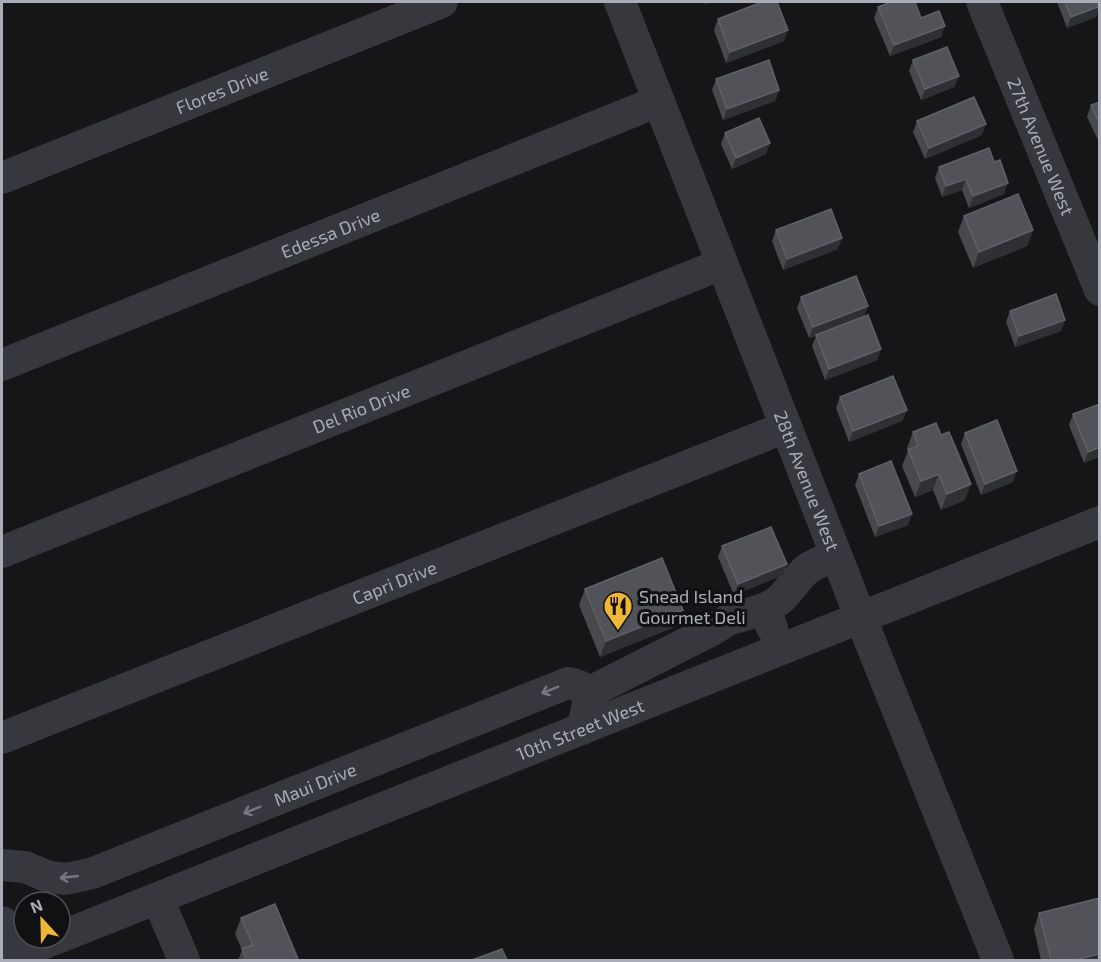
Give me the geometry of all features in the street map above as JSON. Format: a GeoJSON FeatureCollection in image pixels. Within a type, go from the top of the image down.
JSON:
{"type":"FeatureCollection","features":[{"type":"Feature","properties":{"kind":"street","name":"Flores Drive"},"geometry":{"type":"LineString","coordinates":[[2,177],[442,2]]}},
{"type":"Feature","properties":{"kind":"street","name":"28th Avenue West"},"geometry":{"type":"LineString","coordinates":[[620,2],[860,616],[998,960]]}},
{"type":"Feature","properties":{"kind":"street","name":"27th Avenue West"},"geometry":{"type":"LineString","coordinates":[[982,2],[1100,290]]}},
{"type":"Feature","properties":{"kind":"street","name":"Edessa Drive"},"geometry":{"type":"LineString","coordinates":[[2,365],[659,102]]}},
{"type":"Feature","properties":{"kind":"street","name":"Del Rio Drive"},"geometry":{"type":"LineString","coordinates":[[2,552],[722,264]]}},
{"type":"Feature","properties":{"kind":"street","name":"Capri Drive"},"geometry":{"type":"LineString","coordinates":[[2,738],[786,427]]}},
{"type":"Feature","properties":{"kind":"street","name":"10th Street West"},"geometry":{"type":"LineString","coordinates":[[72,932],[1100,522]]}},
{"type":"Feature","properties":{"kind":"street"},"geometry":{"type":"LineString","coordinates":[[582,729],[589,707],[586,694],[702,636],[728,620],[776,604],[808,568],[837,555]]}},
{"type":"Feature","properties":{"kind":"street"},"geometry":{"type":"LineString","coordinates":[[764,609],[781,649]]}},
{"type":"Feature","properties":{"kind":"street","name":"Maui Drive"},"geometry":{"type":"LineString","coordinates":[[2,865],[26,867],[49,877],[66,879],[93,873],[568,683],[581,687],[586,694]]}},
{"type":"Feature","properties":{"kind":"street"},"geometry":{"type":"LineString","coordinates":[[158,898],[184,960]]}},
{"type":"Feature","properties":{"kind":"street"},"geometry":{"type":"LineString","coordinates":[[2,922],[8,957]]}},
{"type":"Feature","properties":{"kind":"street","name":"10th Street West"},"geometry":{"type":"LineString","coordinates":[[8,957],[26,950]]}},
{"type":"Feature","properties":{"kind":"building"},"geometry":{"type":"Polygon","coordinates":[[[762,2],[777,2],[788,30],[730,52],[718,19],[762,2]]]}},
{"type":"Feature","properties":{"kind":"building"},"geometry":{"type":"Polygon","coordinates":[[[891,2],[915,2],[921,18],[939,11],[945,26],[894,45],[878,7],[891,2]]]}},
{"type":"Feature","properties":{"kind":"building"},"geometry":{"type":"Polygon","coordinates":[[[1065,2],[1098,2],[1100,6],[1071,17],[1065,2]]]}},
{"type":"Feature","properties":{"kind":"building"},"geometry":{"type":"Polygon","coordinates":[[[947,47],[959,76],[925,89],[913,60],[947,47]]]}},
{"type":"Feature","properties":{"kind":"building"},"geometry":{"type":"Polygon","coordinates":[[[769,60],[779,90],[727,109],[716,79],[769,60]]]}},
{"type":"Feature","properties":{"kind":"building"},"geometry":{"type":"Polygon","coordinates":[[[974,97],[986,124],[929,148],[917,121],[974,97]]]}},
{"type":"Feature","properties":{"kind":"building"},"geometry":{"type":"Polygon","coordinates":[[[1100,102],[1100,124],[1091,105],[1100,102]]]}},
{"type":"Feature","properties":{"kind":"building"},"geometry":{"type":"Polygon","coordinates":[[[759,118],[770,143],[736,158],[725,133],[759,118]]]}},
{"type":"Feature","properties":{"kind":"building"},"geometry":{"type":"Polygon","coordinates":[[[989,148],[994,162],[1000,160],[1008,183],[973,196],[966,179],[946,186],[939,167],[989,148]]]}},
{"type":"Feature","properties":{"kind":"building"},"geometry":{"type":"Polygon","coordinates":[[[1018,194],[1033,230],[979,252],[964,216],[1018,194]]]}},
{"type":"Feature","properties":{"kind":"building"},"geometry":{"type":"Polygon","coordinates":[[[831,209],[842,238],[787,259],[776,230],[831,209]]]}},
{"type":"Feature","properties":{"kind":"building"},"geometry":{"type":"Polygon","coordinates":[[[856,276],[868,306],[813,327],[801,297],[856,276]]]}},
{"type":"Feature","properties":{"kind":"building"},"geometry":{"type":"Polygon","coordinates":[[[1056,294],[1065,320],[1019,336],[1010,311],[1056,294]]]}},
{"type":"Feature","properties":{"kind":"building"},"geometry":{"type":"Polygon","coordinates":[[[868,315],[881,349],[829,369],[816,335],[868,315]]]}},
{"type":"Feature","properties":{"kind":"building"},"geometry":{"type":"Polygon","coordinates":[[[893,376],[907,410],[853,431],[840,397],[893,376]]]}},
{"type":"Feature","properties":{"kind":"building"},"geometry":{"type":"Polygon","coordinates":[[[1100,404],[1100,447],[1088,452],[1073,414],[1100,404]]]}},
{"type":"Feature","properties":{"kind":"building"},"geometry":{"type":"Polygon","coordinates":[[[997,420],[1017,471],[985,484],[965,433],[997,420]]]}},
{"type":"Feature","properties":{"kind":"building"},"geometry":{"type":"Polygon","coordinates":[[[936,423],[941,435],[949,432],[971,484],[947,494],[939,474],[921,481],[908,450],[918,446],[913,432],[936,423]]]}},
{"type":"Feature","properties":{"kind":"building"},"geometry":{"type":"Polygon","coordinates":[[[891,461],[912,514],[879,526],[859,474],[891,461]]]}},
{"type":"Feature","properties":{"kind":"building"},"geometry":{"type":"Polygon","coordinates":[[[771,527],[787,564],[738,584],[722,546],[771,527]]]}},
{"type":"Feature","properties":{"kind":"building"},"geometry":{"type":"Polygon","coordinates":[[[662,558],[683,610],[606,641],[585,589],[662,558]]]}},
{"type":"Feature","properties":{"kind":"building"},"geometry":{"type":"Polygon","coordinates":[[[1100,898],[1100,954],[1074,960],[1051,960],[1039,913],[1100,898]]]}},
{"type":"Feature","properties":{"kind":"building"},"geometry":{"type":"Polygon","coordinates":[[[275,904],[298,959],[247,960],[242,949],[253,945],[241,918],[275,904]]]}},
{"type":"Feature","properties":{"kind":"building"},"geometry":{"type":"Polygon","coordinates":[[[502,949],[507,960],[472,960],[502,949]]]}},
{"type":"Feature","properties":{"kind":"place","name":"Snead Island Gourmet Deli"},"geometry":{"type":"Point","coordinates":[618,632]}}]}
